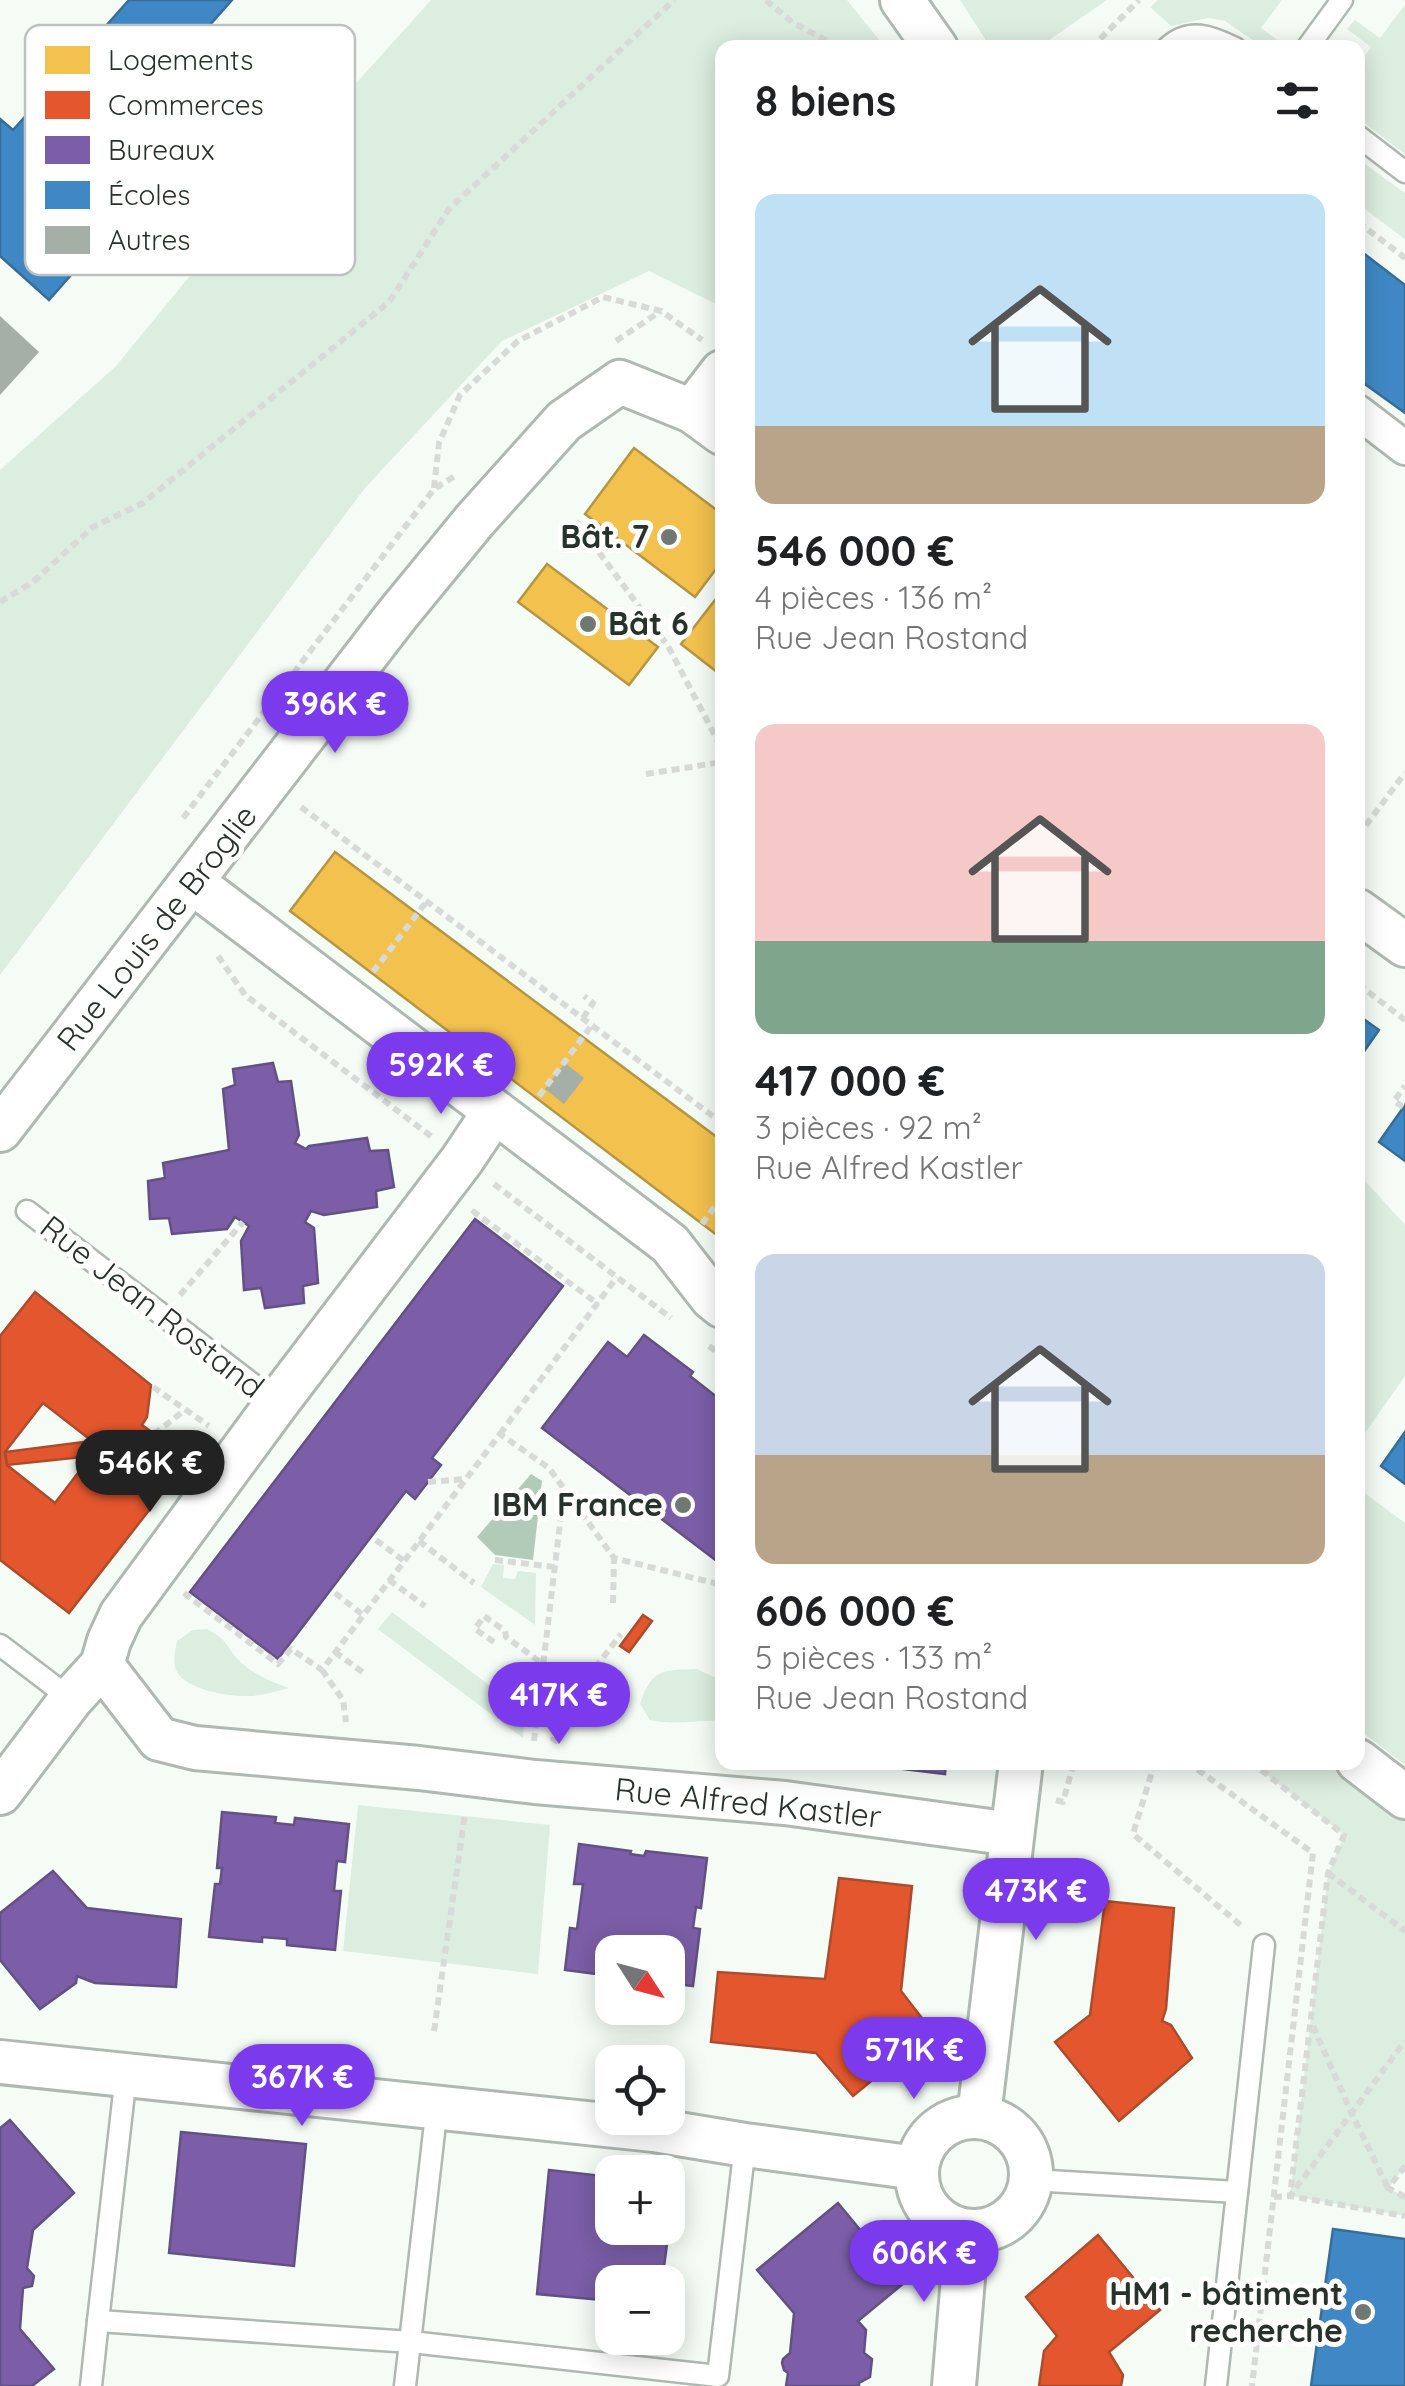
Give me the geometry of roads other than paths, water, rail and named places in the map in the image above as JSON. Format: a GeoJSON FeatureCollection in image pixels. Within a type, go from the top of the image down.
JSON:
{"type":"FeatureCollection","features":[{"type":"Feature","properties":{"kind":"street"},"geometry":{"type":"LineString","coordinates":[[902,0],[930,40]]}},
{"type":"Feature","properties":{"kind":"street"},"geometry":{"type":"LineString","coordinates":[[707,422],[715,358]]}},
{"type":"Feature","properties":{"kind":"street","name":"Rue Louis de Broglie"},"geometry":{"type":"LineString","coordinates":[[0,1130],[397,615],[564,421],[620,382],[707,422]]}},
{"type":"Feature","properties":{"kind":"street"},"geometry":{"type":"LineString","coordinates":[[1365,417],[1405,448]]}},
{"type":"Feature","properties":{"kind":"street"},"geometry":{"type":"LineString","coordinates":[[192,882],[670,1244],[715,1300]]}},
{"type":"Feature","properties":{"kind":"street"},"geometry":{"type":"LineString","coordinates":[[1365,916],[1405,945]]}},
{"type":"Feature","properties":{"kind":"street","name":"Rue Jean Rostand"},"geometry":{"type":"LineString","coordinates":[[0,1793],[71,1699],[102,1666],[121,1615],[494,1112]]}},
{"type":"Feature","properties":{"kind":"street","name":"Rue Alfred Kastler"},"geometry":{"type":"LineString","coordinates":[[102,1666],[158,1739],[195,1748],[472,1774],[534,1765],[1012,1834]]}},
{"type":"Feature","properties":{"kind":"street"},"geometry":{"type":"LineString","coordinates":[[1365,1766],[1405,1797]]}},
{"type":"Feature","properties":{"kind":"street"},"geometry":{"type":"LineString","coordinates":[[979,2116],[1020,1770]]}},
{"type":"Feature","properties":{"kind":"street"},"geometry":{"type":"LineString","coordinates":[[0,2062],[654,2130],[917,2168]]}},
{"type":"Feature","properties":{"kind":"street"},"geometry":{"type":"LineString","coordinates":[[979,2116],[997,2120],[1012,2130],[1024,2145],[1031,2180],[1016,2213],[1002,2224],[967,2231],[950,2226],[924,2202],[917,2186],[917,2168],[930,2136],[944,2124],[979,2116]]}},
{"type":"Feature","properties":{"kind":"street"},"geometry":{"type":"LineString","coordinates":[[954,2386],[967,2231]]}},
{"type":"Feature","properties":{"kind":"lane"},"geometry":{"type":"LineString","coordinates":[[1313,40],[1342,0]]}},
{"type":"Feature","properties":{"kind":"lane"},"geometry":{"type":"LineString","coordinates":[[1177,40],[1192,34],[1219,40]]}},
{"type":"Feature","properties":{"kind":"lane"},"geometry":{"type":"LineString","coordinates":[[1365,141],[1405,172]]}},
{"type":"Feature","properties":{"kind":"lane","name":"Rue Jean Rostand"},"geometry":{"type":"LineString","coordinates":[[27,1211],[276,1403]]}},
{"type":"Feature","properties":{"kind":"lane"},"geometry":{"type":"LineString","coordinates":[[0,1646],[71,1699]]}},
{"type":"Feature","properties":{"kind":"lane"},"geometry":{"type":"LineString","coordinates":[[1216,2386],[1264,1945]]}},
{"type":"Feature","properties":{"kind":"lane"},"geometry":{"type":"LineString","coordinates":[[91,2386],[126,2075]]}},
{"type":"Feature","properties":{"kind":"lane"},"geometry":{"type":"LineString","coordinates":[[406,2386],[438,2106]]}},
{"type":"Feature","properties":{"kind":"lane"},"geometry":{"type":"LineString","coordinates":[[98,2321],[411,2342],[717,2381],[744,2146]]}},
{"type":"Feature","properties":{"kind":"lane"},"geometry":{"type":"LineString","coordinates":[[1031,2180],[1237,2192]]}},
{"type":"Feature","properties":{"kind":"place","name":"Bât. 7"},"geometry":{"type":"Point","coordinates":[669,537]}},
{"type":"Feature","properties":{"kind":"place","name":"Bât 6"},"geometry":{"type":"Point","coordinates":[588,624]}},
{"type":"Feature","properties":{"kind":"place","name":"IBM France"},"geometry":{"type":"Point","coordinates":[683,1505]}},
{"type":"Feature","properties":{"kind":"place","name":"HM1 - bâtiment recherche"},"geometry":{"type":"Point","coordinates":[1363,2312]}}]}
